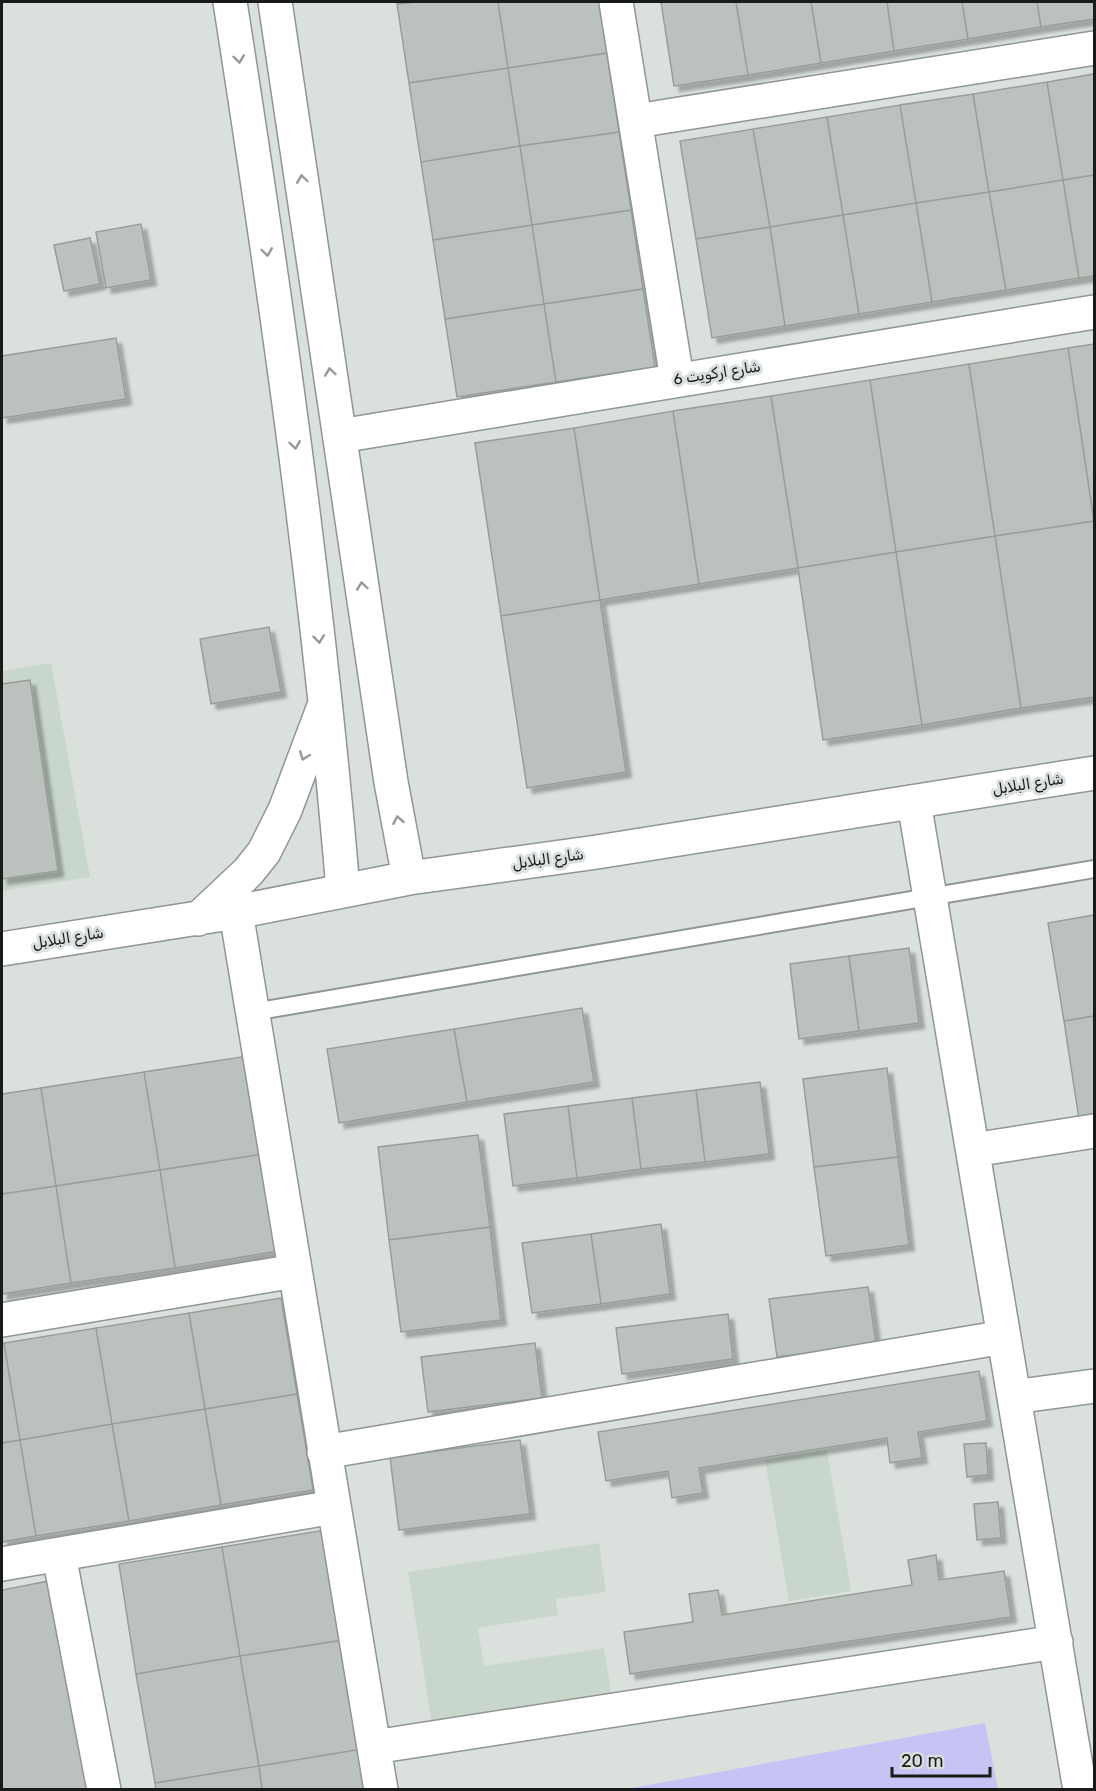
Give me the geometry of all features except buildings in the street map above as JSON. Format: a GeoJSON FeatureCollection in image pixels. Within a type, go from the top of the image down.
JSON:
{"type":"FeatureCollection","features":[{"type":"Feature","properties":{"kind":"street"},"geometry":{"type":"LineString","coordinates":[[230,2],[295,449],[326,701],[343,889]]}},
{"type":"Feature","properties":{"kind":"street"},"geometry":{"type":"LineString","coordinates":[[275,2],[391,782],[409,878]]}},
{"type":"Feature","properties":{"kind":"street"},"geometry":{"type":"LineString","coordinates":[[616,2],[676,379]]}},
{"type":"Feature","properties":{"kind":"street"},"geometry":{"type":"LineString","coordinates":[[636,121],[1095,48]]}},
{"type":"Feature","properties":{"kind":"street","name":"شارع اركويت 6"},"geometry":{"type":"LineString","coordinates":[[340,436],[1095,312]]}},
{"type":"Feature","properties":{"kind":"street"},"geometry":{"type":"LineString","coordinates":[[198,919],[248,872],[264,852],[285,810],[326,701]]}},
{"type":"Feature","properties":{"kind":"street","name":"شارع البلابل"},"geometry":{"type":"LineString","coordinates":[[2,949],[198,919],[409,878],[597,852],[1095,773]]}},
{"type":"Feature","properties":{"kind":"street"},"geometry":{"type":"LineString","coordinates":[[914,802],[1080,1790]]}},
{"type":"Feature","properties":{"kind":"street"},"geometry":{"type":"LineString","coordinates":[[237,912],[381,1790]]}},
{"type":"Feature","properties":{"kind":"street"},"geometry":{"type":"LineString","coordinates":[[973,1150],[1095,1131]]}},
{"type":"Feature","properties":{"kind":"street"},"geometry":{"type":"LineString","coordinates":[[2,1320],[296,1271]]}},
{"type":"Feature","properties":{"kind":"street"},"geometry":{"type":"LineString","coordinates":[[324,1452],[1004,1337]]}},
{"type":"Feature","properties":{"kind":"street"},"geometry":{"type":"LineString","coordinates":[[1014,1397],[1095,1386]]}},
{"type":"Feature","properties":{"kind":"street"},"geometry":{"type":"LineString","coordinates":[[2,1564],[334,1507]]}},
{"type":"Feature","properties":{"kind":"street"},"geometry":{"type":"LineString","coordinates":[[59,1556],[104,1790]]}},
{"type":"Feature","properties":{"kind":"street"},"geometry":{"type":"LineString","coordinates":[[374,1747],[1056,1642]]}},
{"type":"Feature","properties":{"kind":"lane"},"geometry":{"type":"LineString","coordinates":[[253,1012],[1095,868]]}},
{"type":"Feature","properties":{"kind":"shaded area"},"geometry":{"type":"Polygon","coordinates":[[[51,663],[90,877],[2,891],[2,671],[51,663]]]}},
{"type":"Feature","properties":{"kind":"shaded area"},"geometry":{"type":"Polygon","coordinates":[[[827,1450],[851,1591],[789,1601],[765,1460],[827,1450]]]}},
{"type":"Feature","properties":{"kind":"shaded area"},"geometry":{"type":"Polygon","coordinates":[[[599,1543],[606,1592],[556,1599],[558,1615],[478,1628],[484,1666],[604,1648],[612,1696],[432,1724],[408,1572],[599,1543]]]}},
{"type":"Feature","properties":{"kind":"shaded area"},"geometry":{"type":"Polygon","coordinates":[[[985,1723],[998,1789],[626,1789],[985,1723]]]}}]}
